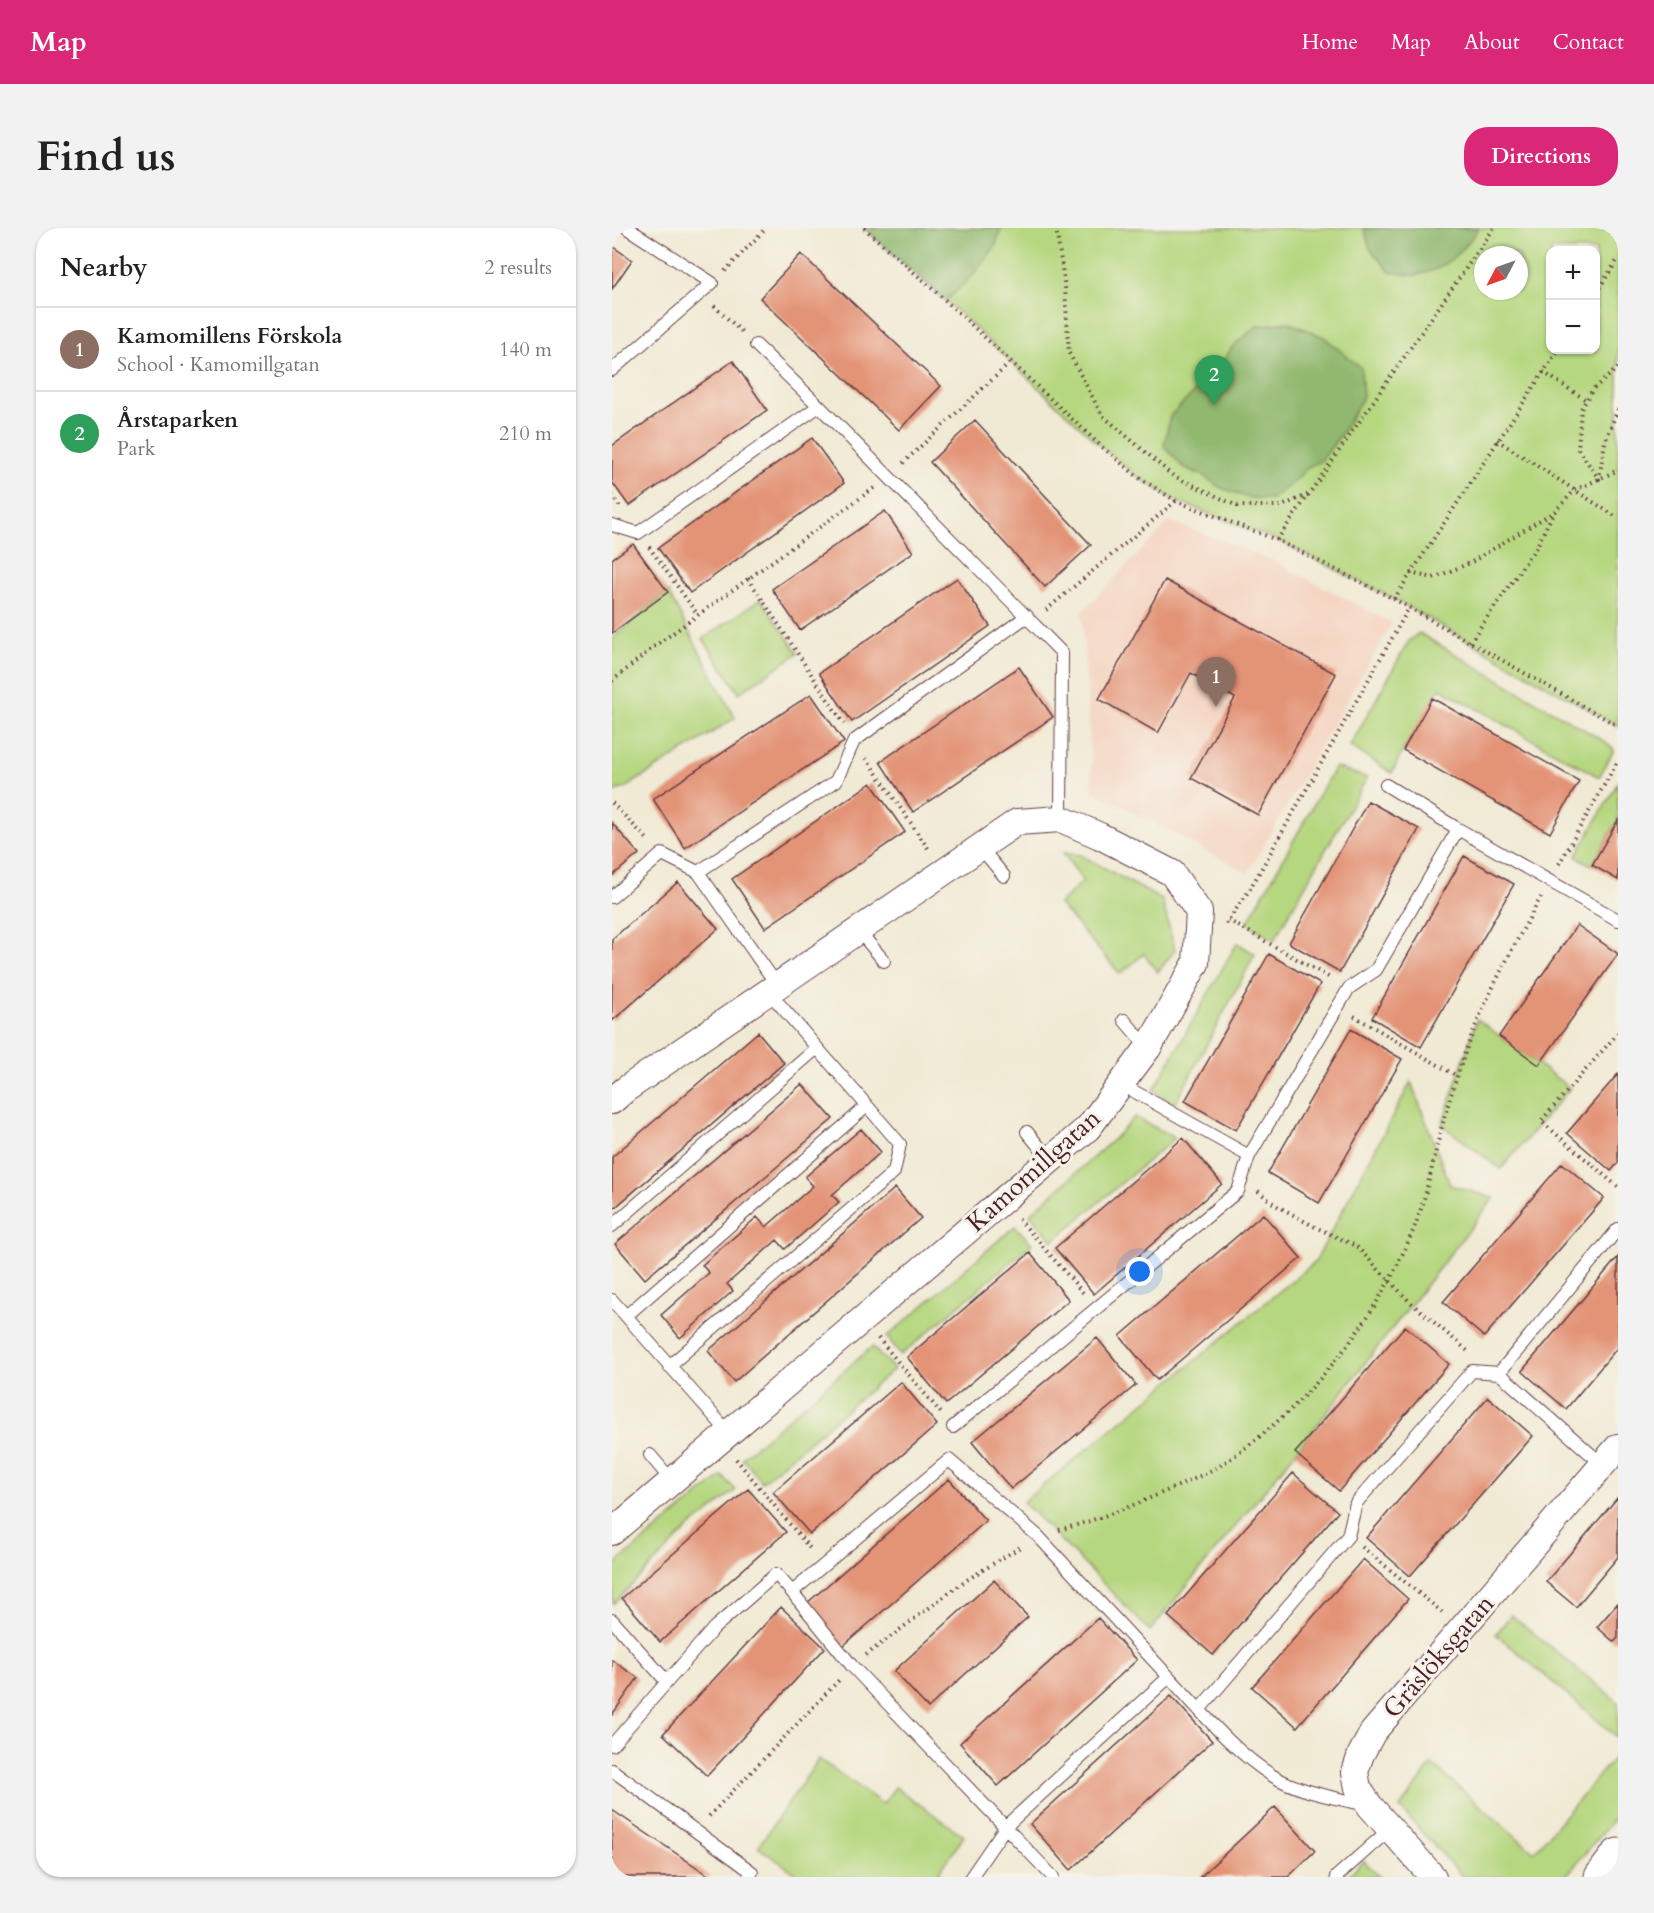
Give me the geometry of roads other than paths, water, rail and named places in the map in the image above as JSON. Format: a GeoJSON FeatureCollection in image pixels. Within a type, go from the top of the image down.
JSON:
{"type":"FeatureCollection","features":[{"type":"Feature","properties":{"kind":"main road"},"geometry":{"type":"LineString","coordinates":[[1601,1877],[1618,1855]]}},
{"type":"Feature","properties":{"kind":"street","name":"Kamomillgatan"},"geometry":{"type":"LineString","coordinates":[[612,1101],[772,988],[1017,822],[1061,819],[1172,873],[1199,912],[1196,963],[1148,1048],[1088,1128],[725,1437],[614,1527]]}},
{"type":"Feature","properties":{"kind":"street","name":"Gräslöksgatan"},"geometry":{"type":"LineString","coordinates":[[1433,1877],[1370,1806],[1358,1788],[1355,1772],[1361,1754],[1373,1732],[1610,1456]]}},
{"type":"Feature","properties":{"kind":"lane"},"geometry":{"type":"LineString","coordinates":[[612,370],[712,284],[627,228]]}},
{"type":"Feature","properties":{"kind":"lane"},"geometry":{"type":"LineString","coordinates":[[756,345],[889,476],[1062,653],[1061,819]]}},
{"type":"Feature","properties":{"kind":"lane"},"geometry":{"type":"LineString","coordinates":[[612,525],[638,532],[819,406]]}},
{"type":"Feature","properties":{"kind":"lane"},"geometry":{"type":"LineString","coordinates":[[698,872],[836,780],[854,741],[1029,619]]}},
{"type":"Feature","properties":{"kind":"lane"},"geometry":{"type":"LineString","coordinates":[[1386,785],[1458,829],[1618,920]]}},
{"type":"Feature","properties":{"kind":"lane"},"geometry":{"type":"LineString","coordinates":[[953,1427],[1238,1191],[1249,1156],[1338,1006],[1349,988],[1376,970],[1458,829]]}},
{"type":"Feature","properties":{"kind":"lane"},"geometry":{"type":"LineString","coordinates":[[980,847],[1004,876]]}},
{"type":"Feature","properties":{"kind":"lane"},"geometry":{"type":"LineString","coordinates":[[612,897],[662,854],[698,872],[772,988],[817,1048],[900,1144],[894,1172],[669,1365]]}},
{"type":"Feature","properties":{"kind":"lane"},"geometry":{"type":"LineString","coordinates":[[858,930],[884,961]]}},
{"type":"Feature","properties":{"kind":"lane"},"geometry":{"type":"LineString","coordinates":[[1124,1020],[1148,1048]]}},
{"type":"Feature","properties":{"kind":"lane"},"geometry":{"type":"LineString","coordinates":[[612,1226],[817,1048]]}},
{"type":"Feature","properties":{"kind":"lane"},"geometry":{"type":"LineString","coordinates":[[1121,1084],[1249,1156]]}},
{"type":"Feature","properties":{"kind":"lane"},"geometry":{"type":"LineString","coordinates":[[626,1316],[867,1106]]}},
{"type":"Feature","properties":{"kind":"lane"},"geometry":{"type":"LineString","coordinates":[[1027,1132],[1050,1160]]}},
{"type":"Feature","properties":{"kind":"lane"},"geometry":{"type":"LineString","coordinates":[[1499,1373],[1618,1229]]}},
{"type":"Feature","properties":{"kind":"lane"},"geometry":{"type":"LineString","coordinates":[[612,1300],[669,1365],[725,1437]]}},
{"type":"Feature","properties":{"kind":"lane"},"geometry":{"type":"LineString","coordinates":[[1199,1710],[1348,1536],[1356,1503],[1472,1371],[1499,1373],[1610,1456]]}},
{"type":"Feature","properties":{"kind":"lane"},"geometry":{"type":"LineString","coordinates":[[650,1455],[672,1481]]}},
{"type":"Feature","properties":{"kind":"lane"},"geometry":{"type":"LineString","coordinates":[[792,1592],[949,1460],[1038,1536],[1229,1741],[1274,1777],[1314,1792],[1370,1806]]}},
{"type":"Feature","properties":{"kind":"lane"},"geometry":{"type":"LineString","coordinates":[[612,1745],[714,1628],[776,1574],[852,1666],[1053,1877]]}},
{"type":"Feature","properties":{"kind":"lane"},"geometry":{"type":"LineString","coordinates":[[612,1620],[667,1682]]}},
{"type":"Feature","properties":{"kind":"lane"},"geometry":{"type":"LineString","coordinates":[[971,1877],[1006,1826],[1169,1677]]}},
{"type":"Feature","properties":{"kind":"lane"},"geometry":{"type":"LineString","coordinates":[[612,1770],[752,1872],[748,1877]]}},
{"type":"Feature","properties":{"kind":"lane"},"geometry":{"type":"LineString","coordinates":[[1336,1877],[1390,1829]]}},
{"type":"Feature","properties":{"kind":"place","name":"Årstaparken"},"geometry":{"type":"Point","coordinates":[1214,405]}},
{"type":"Feature","properties":{"kind":"place","name":"Kamomillens Förskola"},"geometry":{"type":"Point","coordinates":[1216,707]}}]}
